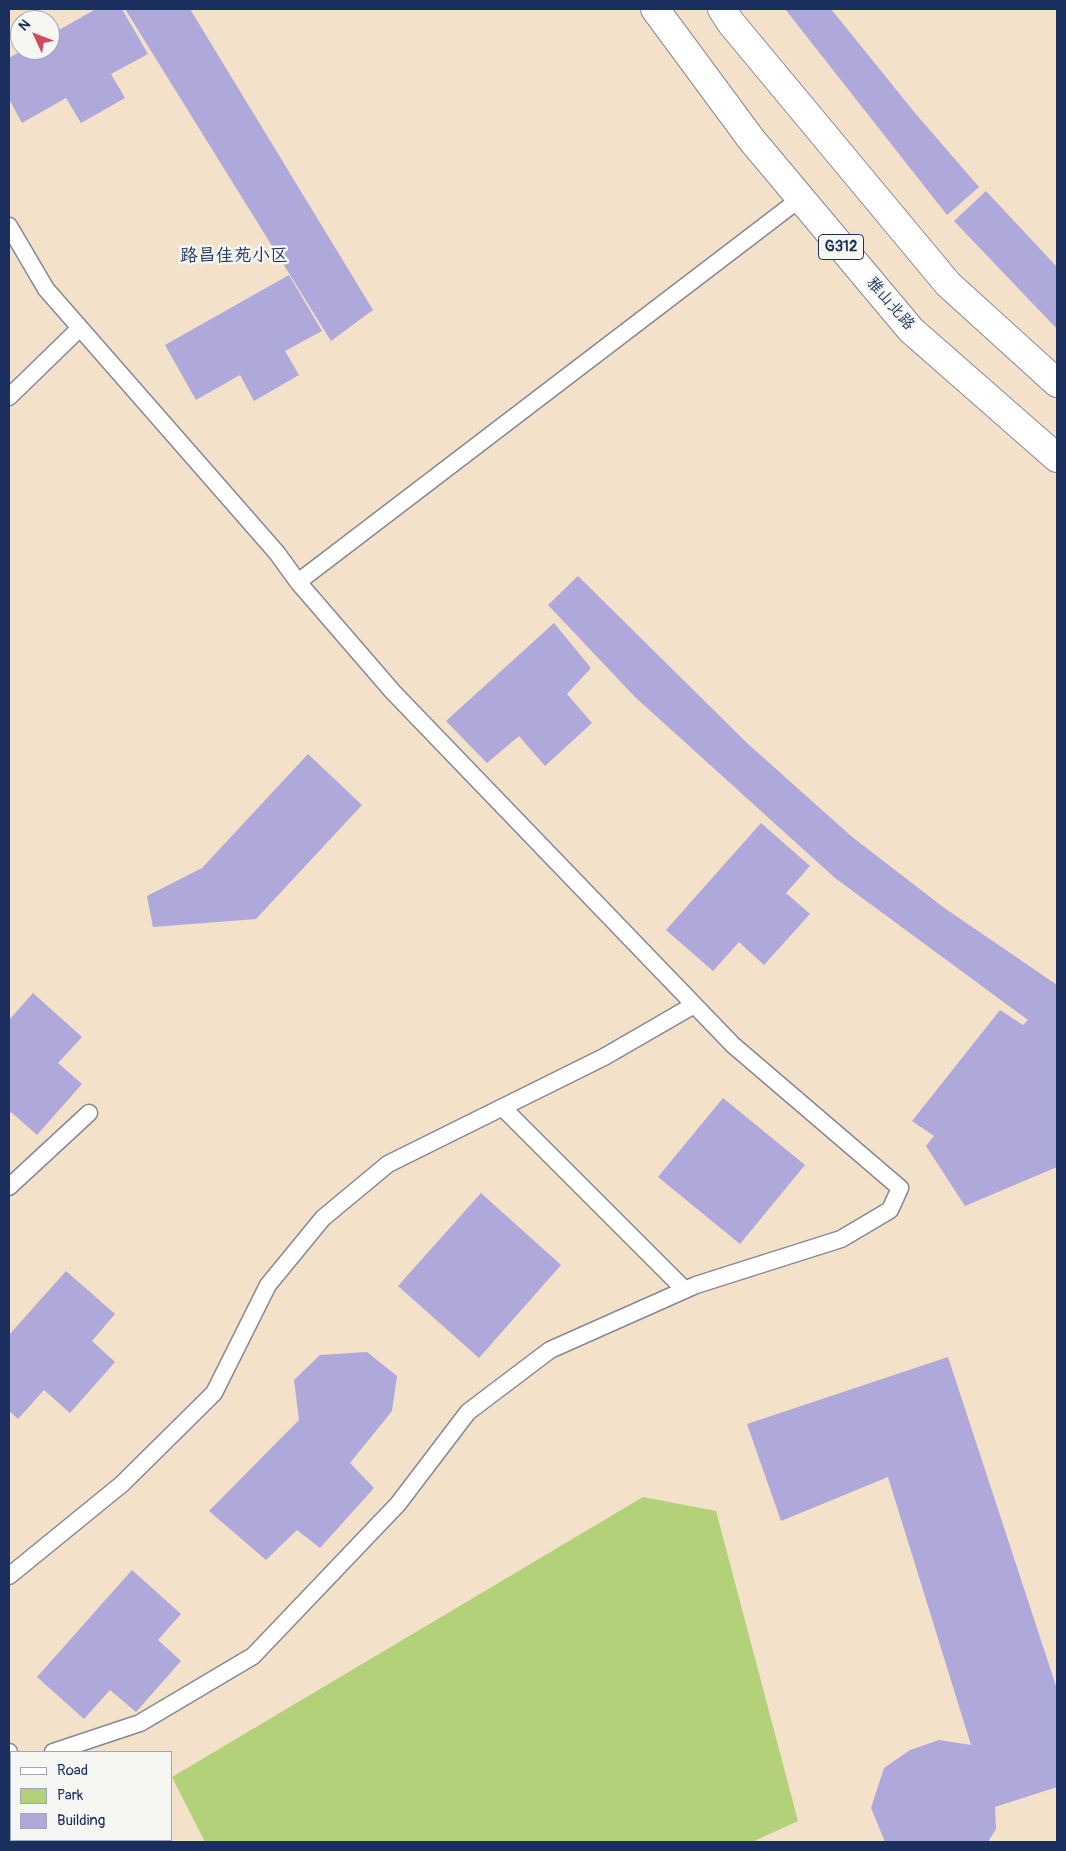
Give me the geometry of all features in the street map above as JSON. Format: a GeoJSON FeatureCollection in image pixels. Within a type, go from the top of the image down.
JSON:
{"type":"FeatureCollection","features":[{"type":"Feature","properties":{"kind":"main road","name":"雅山北路"},"geometry":{"type":"LineString","coordinates":[[655,9],[751,139],[910,330],[1057,458]]}},
{"type":"Feature","properties":{"kind":"main road"},"geometry":{"type":"LineString","coordinates":[[722,9],[731,23],[843,160],[948,284],[1057,383]]}},
{"type":"Feature","properties":{"kind":"lane"},"geometry":{"type":"LineString","coordinates":[[298,582],[801,198]]}},
{"type":"Feature","properties":{"kind":"lane"},"geometry":{"type":"LineString","coordinates":[[9,226],[46,289],[277,553],[298,582],[393,692],[733,1045],[900,1188],[890,1210],[841,1239],[685,1290],[550,1350],[468,1412],[398,1504],[253,1656],[140,1723],[56,1751]]}},
{"type":"Feature","properties":{"kind":"lane"},"geometry":{"type":"LineString","coordinates":[[9,397],[80,328]]}},
{"type":"Feature","properties":{"kind":"lane"},"geometry":{"type":"LineString","coordinates":[[9,1576],[122,1484],[214,1393],[268,1284],[323,1218],[388,1164],[604,1057],[694,1005]]}},
{"type":"Feature","properties":{"kind":"lane"},"geometry":{"type":"LineString","coordinates":[[503,1108],[685,1290]]}},
{"type":"Feature","properties":{"kind":"lane"},"geometry":{"type":"LineString","coordinates":[[9,1188],[89,1113]]}},
{"type":"Feature","properties":{"kind":"green space"},"geometry":{"type":"Polygon","coordinates":[[[643,1497],[716,1511],[798,1821],[752,1842],[205,1842],[172,1777],[643,1497]]]}},
{"type":"Feature","properties":{"kind":"building"},"geometry":{"type":"Polygon","coordinates":[[[96,9],[122,9],[148,54],[111,74],[125,98],[81,123],[66,98],[22,123],[9,99],[9,58],[10,60],[60,60],[60,29],[96,9]]]}},
{"type":"Feature","properties":{"kind":"building"},"geometry":{"type":"Polygon","coordinates":[[[125,9],[190,9],[373,310],[331,341],[125,9]]]}},
{"type":"Feature","properties":{"kind":"building"},"geometry":{"type":"Polygon","coordinates":[[[785,9],[831,9],[915,113],[979,187],[947,215],[785,9]]]}},
{"type":"Feature","properties":{"kind":"building"},"geometry":{"type":"Polygon","coordinates":[[[986,191],[1057,267],[1057,329],[954,221],[986,191]]]}},
{"type":"Feature","properties":{"kind":"building"},"geometry":{"type":"Polygon","coordinates":[[[289,275],[322,331],[285,351],[299,375],[254,401],[240,375],[196,400],[165,345],[289,275]]]}},
{"type":"Feature","properties":{"kind":"building"},"geometry":{"type":"Polygon","coordinates":[[[578,576],[747,743],[851,836],[943,907],[1057,985],[1057,1167],[965,1206],[926,1146],[934,1136],[912,1121],[1000,1010],[1023,1025],[1028,1020],[835,878],[635,697],[548,605],[578,576]]]}},
{"type":"Feature","properties":{"kind":"building"},"geometry":{"type":"Polygon","coordinates":[[[554,623],[591,668],[567,694],[592,723],[545,766],[519,736],[487,763],[446,721],[554,623]]]}},
{"type":"Feature","properties":{"kind":"building"},"geometry":{"type":"Polygon","coordinates":[[[308,754],[362,805],[256,919],[153,927],[147,896],[202,868],[308,754]]]}},
{"type":"Feature","properties":{"kind":"building"},"geometry":{"type":"Polygon","coordinates":[[[761,823],[810,866],[786,893],[810,914],[764,965],[739,942],[713,971],[666,930],[761,823]]]}},
{"type":"Feature","properties":{"kind":"building"},"geometry":{"type":"Polygon","coordinates":[[[33,993],[82,1037],[58,1063],[82,1084],[37,1135],[11,1112],[9,1115],[9,1020],[33,993]]]}},
{"type":"Feature","properties":{"kind":"building"},"geometry":{"type":"Polygon","coordinates":[[[723,1098],[805,1165],[740,1244],[658,1177],[723,1098]]]}},
{"type":"Feature","properties":{"kind":"building"},"geometry":{"type":"Polygon","coordinates":[[[481,1193],[561,1265],[479,1358],[398,1286],[481,1193]]]}},
{"type":"Feature","properties":{"kind":"building"},"geometry":{"type":"Polygon","coordinates":[[[66,1271],[115,1314],[92,1341],[115,1362],[70,1413],[44,1390],[18,1419],[9,1411],[9,1335],[66,1271]]]}},
{"type":"Feature","properties":{"kind":"building"},"geometry":{"type":"Polygon","coordinates":[[[367,1352],[397,1376],[392,1411],[350,1463],[374,1488],[320,1548],[297,1530],[266,1560],[209,1511],[299,1420],[294,1380],[320,1355],[367,1352]]]}},
{"type":"Feature","properties":{"kind":"building"},"geometry":{"type":"Polygon","coordinates":[[[948,1357],[1057,1689],[1057,1787],[995,1807],[996,1829],[988,1842],[885,1842],[871,1808],[884,1768],[910,1750],[939,1740],[971,1745],[888,1477],[781,1521],[747,1424],[948,1357]]]}},
{"type":"Feature","properties":{"kind":"building"},"geometry":{"type":"Polygon","coordinates":[[[132,1570],[181,1614],[158,1640],[181,1661],[136,1712],[110,1690],[84,1719],[37,1677],[132,1570]]]}},
{"type":"Feature","properties":{"kind":"district","name":"路昌佳苑小区"},"geometry":{"type":"Point","coordinates":[234,256]}}]}
